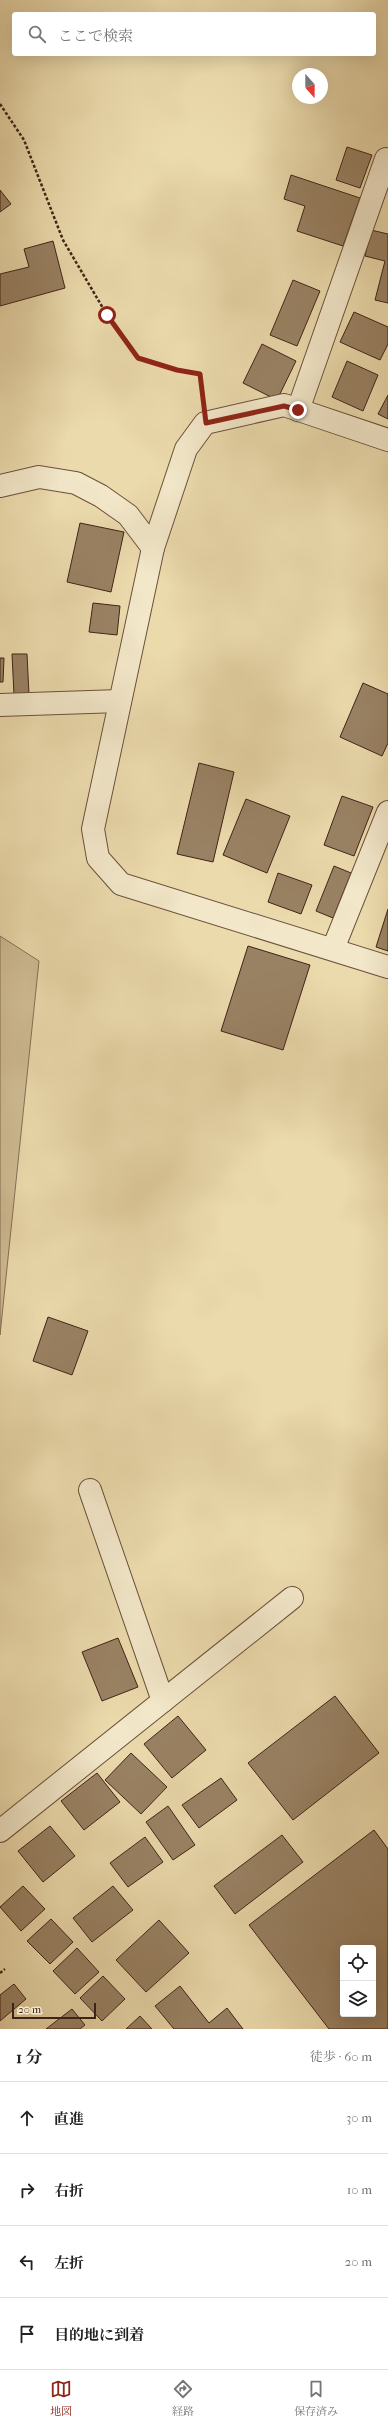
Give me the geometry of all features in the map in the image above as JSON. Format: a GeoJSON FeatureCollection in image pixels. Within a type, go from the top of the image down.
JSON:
{"type":"FeatureCollection","features":[{"type":"Feature","properties":{"kind":"street"},"geometry":{"type":"LineString","coordinates":[[298,410],[386,160]]}},
{"type":"Feature","properties":{"kind":"street"},"geometry":{"type":"LineString","coordinates":[[388,440],[284,406],[206,423],[186,449],[154,548],[93,829],[98,858],[122,884],[388,967]]}},
{"type":"Feature","properties":{"kind":"street"},"geometry":{"type":"LineString","coordinates":[[0,486],[39,477],[76,483],[101,496],[128,515],[154,548]]}},
{"type":"Feature","properties":{"kind":"street"},"geometry":{"type":"LineString","coordinates":[[0,705],[120,701]]}},
{"type":"Feature","properties":{"kind":"street"},"geometry":{"type":"LineString","coordinates":[[333,949],[388,812]]}},
{"type":"Feature","properties":{"kind":"street"},"geometry":{"type":"LineString","coordinates":[[90,1490],[162,1701]]}},
{"type":"Feature","properties":{"kind":"street"},"geometry":{"type":"LineString","coordinates":[[0,1831],[292,1598]]}},
{"type":"Feature","properties":{"kind":"path"},"geometry":{"type":"LineString","coordinates":[[0,104],[24,140],[63,240],[107,315],[138,358],[177,370],[200,374],[206,423]]}},
{"type":"Feature","properties":{"kind":"path"},"geometry":{"type":"LineString","coordinates":[[0,1973],[5,1969]]}},
{"type":"Feature","properties":{"kind":"shaded area"},"geometry":{"type":"Polygon","coordinates":[[[0,936],[39,961],[0,1335],[0,936]]]}},
{"type":"Feature","properties":{"kind":"building"},"geometry":{"type":"Polygon","coordinates":[[[347,147],[372,155],[360,188],[336,180],[347,147]]]}},
{"type":"Feature","properties":{"kind":"building"},"geometry":{"type":"Polygon","coordinates":[[[291,175],[360,198],[343,246],[297,231],[305,206],[284,199],[291,175]]]}},
{"type":"Feature","properties":{"kind":"building"},"geometry":{"type":"Polygon","coordinates":[[[0,190],[11,204],[0,212],[0,190]]]}},
{"type":"Feature","properties":{"kind":"building"},"geometry":{"type":"Polygon","coordinates":[[[371,230],[388,234],[388,303],[375,300],[385,261],[365,256],[371,230]]]}},
{"type":"Feature","properties":{"kind":"building"},"geometry":{"type":"Polygon","coordinates":[[[53,241],[65,288],[0,306],[0,274],[29,267],[24,249],[53,241]]]}},
{"type":"Feature","properties":{"kind":"building"},"geometry":{"type":"Polygon","coordinates":[[[293,280],[320,291],[297,346],[270,335],[293,280]]]}},
{"type":"Feature","properties":{"kind":"building"},"geometry":{"type":"Polygon","coordinates":[[[354,312],[388,327],[388,344],[380,360],[340,342],[354,312]]]}},
{"type":"Feature","properties":{"kind":"building"},"geometry":{"type":"Polygon","coordinates":[[[262,344],[296,361],[277,400],[243,383],[262,344]]]}},
{"type":"Feature","properties":{"kind":"building"},"geometry":{"type":"Polygon","coordinates":[[[347,361],[378,375],[363,411],[332,397],[347,361]]]}},
{"type":"Feature","properties":{"kind":"building"},"geometry":{"type":"Polygon","coordinates":[[[388,395],[388,419],[378,414],[388,395]]]}},
{"type":"Feature","properties":{"kind":"building"},"geometry":{"type":"Polygon","coordinates":[[[80,523],[124,532],[111,592],[67,582],[80,523]]]}},
{"type":"Feature","properties":{"kind":"building"},"geometry":{"type":"Polygon","coordinates":[[[93,603],[120,606],[117,635],[89,632],[93,603]]]}},
{"type":"Feature","properties":{"kind":"building"},"geometry":{"type":"Polygon","coordinates":[[[12,654],[27,654],[29,695],[14,695],[12,654]]]}},
{"type":"Feature","properties":{"kind":"building"},"geometry":{"type":"Polygon","coordinates":[[[0,658],[4,658],[3,682],[0,682],[0,658]]]}},
{"type":"Feature","properties":{"kind":"building"},"geometry":{"type":"Polygon","coordinates":[[[363,683],[388,694],[388,743],[382,756],[340,737],[363,683]]]}},
{"type":"Feature","properties":{"kind":"building"},"geometry":{"type":"Polygon","coordinates":[[[199,763],[234,772],[213,862],[177,854],[199,763]]]}},
{"type":"Feature","properties":{"kind":"building"},"geometry":{"type":"Polygon","coordinates":[[[342,796],[373,807],[354,856],[324,845],[342,796]]]}},
{"type":"Feature","properties":{"kind":"building"},"geometry":{"type":"Polygon","coordinates":[[[246,799],[290,816],[267,873],[223,855],[246,799]]]}},
{"type":"Feature","properties":{"kind":"building"},"geometry":{"type":"Polygon","coordinates":[[[334,866],[351,873],[333,918],[316,911],[334,866]]]}},
{"type":"Feature","properties":{"kind":"building"},"geometry":{"type":"Polygon","coordinates":[[[278,873],[312,885],[301,914],[268,902],[278,873]]]}},
{"type":"Feature","properties":{"kind":"building"},"geometry":{"type":"Polygon","coordinates":[[[388,909],[388,951],[376,947],[388,909]]]}},
{"type":"Feature","properties":{"kind":"building"},"geometry":{"type":"Polygon","coordinates":[[[248,946],[310,965],[283,1050],[221,1031],[248,946]]]}},
{"type":"Feature","properties":{"kind":"building"},"geometry":{"type":"Polygon","coordinates":[[[48,1317],[88,1331],[72,1375],[33,1361],[48,1317]]]}},
{"type":"Feature","properties":{"kind":"building"},"geometry":{"type":"Polygon","coordinates":[[[118,1638],[138,1687],[102,1701],[82,1652],[118,1638]]]}},
{"type":"Feature","properties":{"kind":"building"},"geometry":{"type":"Polygon","coordinates":[[[335,1696],[379,1753],[293,1820],[248,1763],[335,1696]]]}},
{"type":"Feature","properties":{"kind":"building"},"geometry":{"type":"Polygon","coordinates":[[[178,1716],[206,1750],[172,1778],[144,1744],[178,1716]]]}},
{"type":"Feature","properties":{"kind":"building"},"geometry":{"type":"Polygon","coordinates":[[[131,1753],[167,1787],[141,1814],[105,1780],[131,1753]]]}},
{"type":"Feature","properties":{"kind":"building"},"geometry":{"type":"Polygon","coordinates":[[[97,1773],[120,1802],[84,1830],[61,1801],[97,1773]]]}},
{"type":"Feature","properties":{"kind":"building"},"geometry":{"type":"Polygon","coordinates":[[[221,1778],[237,1800],[199,1828],[182,1805],[221,1778]]]}},
{"type":"Feature","properties":{"kind":"building"},"geometry":{"type":"Polygon","coordinates":[[[168,1806],[195,1845],[173,1860],[146,1822],[168,1806]]]}},
{"type":"Feature","properties":{"kind":"building"},"geometry":{"type":"Polygon","coordinates":[[[50,1826],[75,1856],[43,1882],[18,1851],[50,1826]]]}},
{"type":"Feature","properties":{"kind":"building"},"geometry":{"type":"Polygon","coordinates":[[[374,1830],[388,1849],[388,2029],[329,2029],[249,1925],[374,1830]]]}},
{"type":"Feature","properties":{"kind":"building"},"geometry":{"type":"Polygon","coordinates":[[[282,1835],[303,1862],[235,1914],[214,1886],[282,1835]]]}},
{"type":"Feature","properties":{"kind":"building"},"geometry":{"type":"Polygon","coordinates":[[[145,1837],[163,1862],[128,1887],[110,1863],[145,1837]]]}},
{"type":"Feature","properties":{"kind":"building"},"geometry":{"type":"Polygon","coordinates":[[[23,1886],[45,1909],[21,1931],[0,1907],[23,1886]]]}},
{"type":"Feature","properties":{"kind":"building"},"geometry":{"type":"Polygon","coordinates":[[[113,1886],[133,1910],[92,1942],[73,1918],[113,1886]]]}},
{"type":"Feature","properties":{"kind":"building"},"geometry":{"type":"Polygon","coordinates":[[[51,1919],[73,1942],[50,1964],[27,1941],[51,1919]]]}},
{"type":"Feature","properties":{"kind":"building"},"geometry":{"type":"Polygon","coordinates":[[[159,1920],[189,1953],[146,1992],[116,1960],[159,1920]]]}},
{"type":"Feature","properties":{"kind":"building"},"geometry":{"type":"Polygon","coordinates":[[[77,1948],[99,1972],[75,1994],[53,1971],[77,1948]]]}},
{"type":"Feature","properties":{"kind":"building"},"geometry":{"type":"Polygon","coordinates":[[[103,1976],[125,1999],[102,2021],[80,1998],[103,1976]]]}},
{"type":"Feature","properties":{"kind":"building"},"geometry":{"type":"Polygon","coordinates":[[[14,1984],[26,1999],[0,2021],[0,1995],[14,1984]]]}},
{"type":"Feature","properties":{"kind":"building"},"geometry":{"type":"Polygon","coordinates":[[[180,1986],[209,2023],[227,2008],[243,2029],[174,2029],[155,2006],[180,1986]]]}},
{"type":"Feature","properties":{"kind":"building"},"geometry":{"type":"Polygon","coordinates":[[[72,2009],[85,2025],[80,2029],[46,2029],[72,2009]]]}},
{"type":"Feature","properties":{"kind":"building"},"geometry":{"type":"Polygon","coordinates":[[[140,2016],[152,2029],[126,2029],[140,2016]]]}},
{"type":"Feature","properties":{"kind":"route"},"geometry":{"type":"LineString","coordinates":[[107,315],[138,358],[177,370],[200,374],[206,423],[284,406],[298,410]]}}]}
